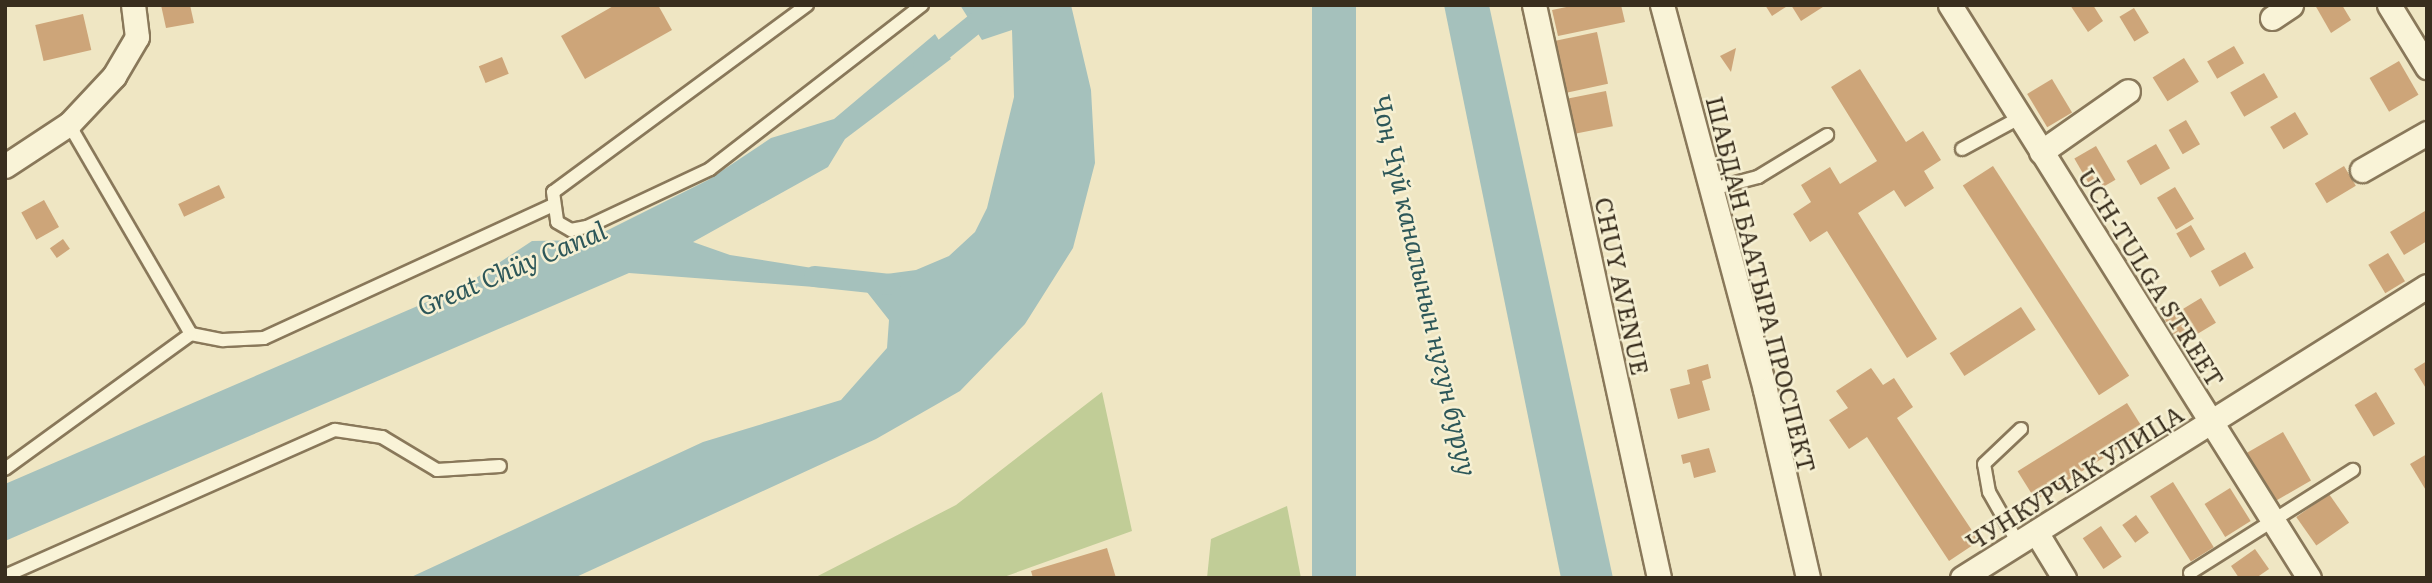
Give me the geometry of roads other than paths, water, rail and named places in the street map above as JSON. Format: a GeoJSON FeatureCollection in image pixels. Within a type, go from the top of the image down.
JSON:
{"type":"FeatureCollection","features":[{"type":"Feature","properties":{"kind":"street"},"geometry":{"type":"LineString","coordinates":[[5,166],[69,124],[114,76],[137,37],[133,5]]}},
{"type":"Feature","properties":{"kind":"street","name":"CHUY AVENUE"},"geometry":{"type":"LineString","coordinates":[[1534,5],[1659,578]]}},
{"type":"Feature","properties":{"kind":"street","name":"ШАБДАН БААТЫРА ПРОСПЕКТ"},"geometry":{"type":"LineString","coordinates":[[1662,5],[1712,189],[1808,578]]}},
{"type":"Feature","properties":{"kind":"street","name":"UCH-TULGA STREET"},"geometry":{"type":"LineString","coordinates":[[1950,5],[2309,578]]}},
{"type":"Feature","properties":{"kind":"street"},"geometry":{"type":"LineString","coordinates":[[2389,5],[2427,67]]}},
{"type":"Feature","properties":{"kind":"street"},"geometry":{"type":"LineString","coordinates":[[2041,152],[2128,91]]}},
{"type":"Feature","properties":{"kind":"street"},"geometry":{"type":"LineString","coordinates":[[2362,170],[2427,133]]}},
{"type":"Feature","properties":{"kind":"street","name":"ЧУНКУРЧАК УЛИЦА"},"geometry":{"type":"LineString","coordinates":[[1962,578],[2427,286]]}},
{"type":"Feature","properties":{"kind":"street"},"geometry":{"type":"LineString","coordinates":[[2027,538],[2064,578]]}},
{"type":"Feature","properties":{"kind":"lane"},"geometry":{"type":"LineString","coordinates":[[807,5],[553,192],[551,206],[557,222],[571,230],[587,227],[710,169],[922,5]]}},
{"type":"Feature","properties":{"kind":"lane"},"geometry":{"type":"LineString","coordinates":[[1962,149],[2019,118]]}},
{"type":"Feature","properties":{"kind":"lane"},"geometry":{"type":"LineString","coordinates":[[69,124],[191,334]]}},
{"type":"Feature","properties":{"kind":"lane"},"geometry":{"type":"LineString","coordinates":[[1712,189],[1758,177],[1827,135]]}},
{"type":"Feature","properties":{"kind":"lane"},"geometry":{"type":"LineString","coordinates":[[5,469],[191,334],[223,340],[264,338],[551,206]]}},
{"type":"Feature","properties":{"kind":"lane"},"geometry":{"type":"LineString","coordinates":[[2021,429],[1984,464],[1989,492],[2027,538]]}},
{"type":"Feature","properties":{"kind":"lane"},"geometry":{"type":"LineString","coordinates":[[5,576],[335,430],[382,437],[438,470],[500,466]]}},
{"type":"Feature","properties":{"kind":"lane"},"geometry":{"type":"LineString","coordinates":[[2190,573],[2353,470]]}},
{"type":"Feature","properties":{"kind":"water"},"geometry":{"type":"Polygon","coordinates":[[[960,5],[1071,5],[1091,90],[1095,163],[1073,248],[1025,324],[960,391],[876,439],[574,578],[409,578],[703,442],[841,400],[887,348],[889,320],[863,287],[864,277],[916,270],[949,256],[975,232],[987,208],[1014,97],[1012,30],[982,40],[960,5]]]}},
{"type":"Feature","properties":{"kind":"water"},"geometry":{"type":"Polygon","coordinates":[[[1312,5],[1356,5],[1356,578],[1312,578],[1312,5]]]}},
{"type":"Feature","properties":{"kind":"water"},"geometry":{"type":"Polygon","coordinates":[[[1444,5],[1489,5],[1613,578],[1561,578],[1444,5]]]}},
{"type":"Feature","properties":{"kind":"water"},"geometry":{"type":"Polygon","coordinates":[[[935,34],[951,59],[845,139],[828,167],[693,242],[730,255],[844,273],[841,289],[629,273],[5,541],[5,484],[464,286],[532,241],[588,240],[708,180],[771,138],[834,119],[935,34]]]}},
{"type":"Feature","properties":{"kind":"waterway","name":"Great Chüy Canal"},"geometry":{"type":"LineString","coordinates":[[923,65],[997,5]]}},
{"type":"Feature","properties":{"kind":"waterway"},"geometry":{"type":"LineString","coordinates":[[814,276],[890,284]]}},
{"type":"Feature","properties":{"kind":"water label","name":"Чоң Чүй каналынын нугун буруу"},"geometry":{"type":"Point","coordinates":[1426,285]}}]}
